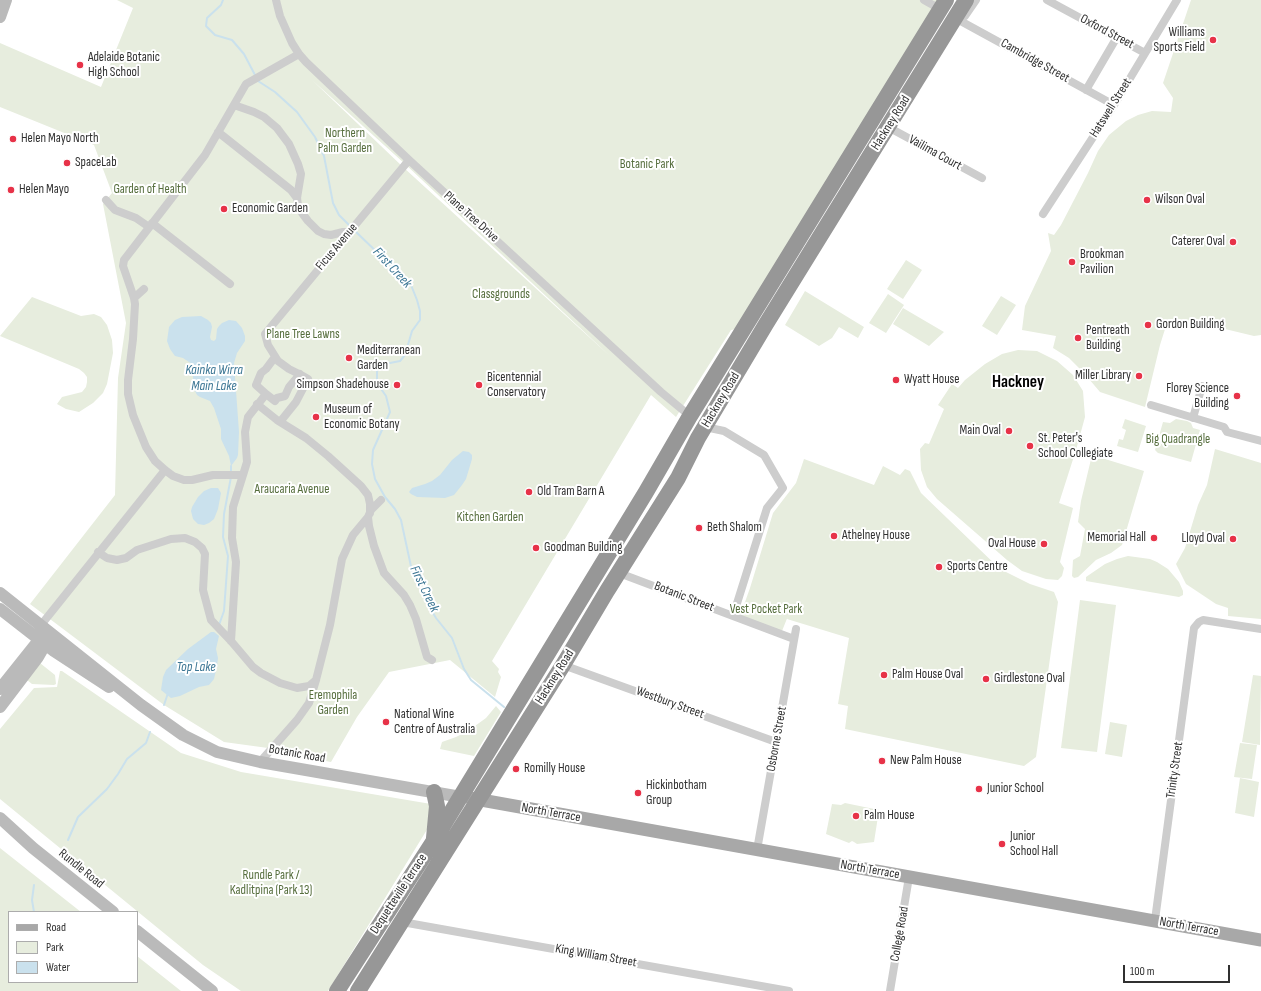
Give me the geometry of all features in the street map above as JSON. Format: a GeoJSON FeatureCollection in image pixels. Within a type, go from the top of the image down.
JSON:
{"type":"FeatureCollection","features":[{"type":"Feature","properties":{"kind":"highway","name":"Hackney Road"},"geometry":{"type":"LineString","coordinates":[[478,800],[678,478],[709,421],[766,324],[888,127],[958,19],[966,0]]}},
{"type":"Feature","properties":{"kind":"highway","name":"Hackney Road"},"geometry":{"type":"LineString","coordinates":[[461,797],[646,492],[690,416],[943,4]]}},
{"type":"Feature","properties":{"kind":"highway"},"geometry":{"type":"LineString","coordinates":[[859,140],[888,127]]}},
{"type":"Feature","properties":{"kind":"highway"},"geometry":{"type":"LineString","coordinates":[[690,416],[695,418],[700,416],[748,338],[766,324]]}},
{"type":"Feature","properties":{"kind":"highway"},"geometry":{"type":"LineString","coordinates":[[529,686],[534,687],[552,682]]}},
{"type":"Feature","properties":{"kind":"highway"},"geometry":{"type":"LineString","coordinates":[[433,842],[437,806],[434,792]]}},
{"type":"Feature","properties":{"kind":"highway","name":"Dequetteville Terrace"},"geometry":{"type":"LineString","coordinates":[[337,991],[461,797]]}},
{"type":"Feature","properties":{"kind":"highway","name":"Dequetteville Terrace"},"geometry":{"type":"LineString","coordinates":[[359,990],[478,800]]}},
{"type":"Feature","properties":{"kind":"highway"},"geometry":{"type":"LineString","coordinates":[[387,914],[402,922]]}},
{"type":"Feature","properties":{"kind":"main road"},"geometry":{"type":"LineString","coordinates":[[0,17],[6,0]]}},
{"type":"Feature","properties":{"kind":"main road"},"geometry":{"type":"LineString","coordinates":[[0,593],[45,628],[42,642],[2,697]]}},
{"type":"Feature","properties":{"kind":"main road"},"geometry":{"type":"LineString","coordinates":[[0,609],[42,642]]}},
{"type":"Feature","properties":{"kind":"main road","name":"Botanic Road"},"geometry":{"type":"LineString","coordinates":[[45,628],[141,705],[183,735],[217,752],[260,762],[461,797]]}},
{"type":"Feature","properties":{"kind":"main road","name":"Botanic Road"},"geometry":{"type":"LineString","coordinates":[[42,642],[97,680],[141,705]]}},
{"type":"Feature","properties":{"kind":"main road","name":"North Terrace"},"geometry":{"type":"LineString","coordinates":[[461,797],[1261,940]]}},
{"type":"Feature","properties":{"kind":"main road","name":"Rundle Road"},"geometry":{"type":"LineString","coordinates":[[0,818],[33,848],[112,911]]}},
{"type":"Feature","properties":{"kind":"main road","name":"Rundle Road"},"geometry":{"type":"LineString","coordinates":[[0,826],[33,848]]}},
{"type":"Feature","properties":{"kind":"main road"},"geometry":{"type":"LineString","coordinates":[[138,933],[212,991]]}},
{"type":"Feature","properties":{"kind":"street","name":"Plane Tree Drive"},"geometry":{"type":"LineString","coordinates":[[276,0],[280,16],[292,43],[299,54],[409,160],[661,392],[690,416]]}},
{"type":"Feature","properties":{"kind":"street"},"geometry":{"type":"LineString","coordinates":[[924,0],[943,4]]}},
{"type":"Feature","properties":{"kind":"street","name":"Hackney Road"},"geometry":{"type":"LineString","coordinates":[[958,19],[976,0]]}},
{"type":"Feature","properties":{"kind":"street","name":"Oxford Street"},"geometry":{"type":"LineString","coordinates":[[1047,0],[1145,53]]}},
{"type":"Feature","properties":{"kind":"street","name":"Hatswell Street"},"geometry":{"type":"LineString","coordinates":[[1044,214],[1114,105],[1177,0]]}},
{"type":"Feature","properties":{"kind":"street","name":"Cambridge Street"},"geometry":{"type":"LineString","coordinates":[[958,19],[1114,105]]}},
{"type":"Feature","properties":{"kind":"street"},"geometry":{"type":"LineString","coordinates":[[1086,90],[1117,37]]}},
{"type":"Feature","properties":{"kind":"street"},"geometry":{"type":"LineString","coordinates":[[243,475],[213,475],[188,480],[162,474],[146,447],[132,415],[129,401],[127,384],[134,323],[134,298],[123,266],[124,260],[205,155],[246,84],[299,54]]}},
{"type":"Feature","properties":{"kind":"street"},"geometry":{"type":"LineString","coordinates":[[234,105],[264,116],[283,135],[294,154],[300,169],[300,181],[297,198],[298,204],[302,214],[311,224],[320,233],[331,235],[351,230]]}},
{"type":"Feature","properties":{"kind":"street","name":"Vailima Court"},"geometry":{"type":"LineString","coordinates":[[888,127],[982,178]]}},
{"type":"Feature","properties":{"kind":"street"},"geometry":{"type":"LineString","coordinates":[[218,132],[291,190],[297,198]]}},
{"type":"Feature","properties":{"kind":"street","name":"Ficus Avenue"},"geometry":{"type":"LineString","coordinates":[[275,357],[268,345],[265,334],[409,160]]}},
{"type":"Feature","properties":{"kind":"street"},"geometry":{"type":"LineString","coordinates":[[106,200],[115,210],[150,225],[230,284]]}},
{"type":"Feature","properties":{"kind":"street"},"geometry":{"type":"LineString","coordinates":[[134,298],[144,289]]}},
{"type":"Feature","properties":{"kind":"street"},"geometry":{"type":"LineString","coordinates":[[280,422],[295,403],[308,379],[300,374],[283,366],[275,357],[261,373],[256,385],[276,401],[278,398],[283,397],[300,374]]}},
{"type":"Feature","properties":{"kind":"street"},"geometry":{"type":"LineString","coordinates":[[1193,418],[1202,386]]}},
{"type":"Feature","properties":{"kind":"street"},"geometry":{"type":"LineString","coordinates":[[231,641],[236,562],[232,538],[233,507],[247,462],[244,437],[246,424],[250,414],[266,394]]}},
{"type":"Feature","properties":{"kind":"street"},"geometry":{"type":"LineString","coordinates":[[257,404],[280,422],[306,438],[324,452],[361,486],[368,496],[369,526],[382,568],[389,579],[400,589],[408,601],[416,619],[427,657],[432,660]]}},
{"type":"Feature","properties":{"kind":"street"},"geometry":{"type":"LineString","coordinates":[[1151,405],[1224,427],[1227,432],[1261,441]]}},
{"type":"Feature","properties":{"kind":"street"},"geometry":{"type":"LineString","coordinates":[[709,421],[715,421],[724,431]]}},
{"type":"Feature","properties":{"kind":"street"},"geometry":{"type":"LineString","coordinates":[[709,421],[764,455],[783,488],[767,508],[733,616]]}},
{"type":"Feature","properties":{"kind":"street"},"geometry":{"type":"LineString","coordinates":[[45,628],[98,552],[162,474]]}},
{"type":"Feature","properties":{"kind":"street"},"geometry":{"type":"LineString","coordinates":[[260,762],[308,706],[330,625],[342,559],[353,535],[381,500]]}},
{"type":"Feature","properties":{"kind":"street"},"geometry":{"type":"LineString","coordinates":[[98,552],[107,558],[117,560],[126,558],[137,550],[171,540],[186,538],[195,542],[202,548],[205,554],[206,561],[203,577],[203,595],[209,610],[210,620],[231,641],[257,671],[274,680],[304,691],[310,699]]}},
{"type":"Feature","properties":{"kind":"street","name":"Botanic Street"},"geometry":{"type":"LineString","coordinates":[[619,573],[794,639]]}},
{"type":"Feature","properties":{"kind":"street","name":"Trinity Street"},"geometry":{"type":"LineString","coordinates":[[1155,920],[1194,628],[1199,622],[1209,621],[1261,629]]}},
{"type":"Feature","properties":{"kind":"street","name":"Osborne Street"},"geometry":{"type":"LineString","coordinates":[[757,850],[796,629]]}},
{"type":"Feature","properties":{"kind":"street","name":"Westbury Street"},"geometry":{"type":"LineString","coordinates":[[563,665],[776,742]]}},
{"type":"Feature","properties":{"kind":"street"},"geometry":{"type":"LineString","coordinates":[[294,687],[305,687],[316,680]]}},
{"type":"Feature","properties":{"kind":"street","name":"College Road"},"geometry":{"type":"LineString","coordinates":[[890,991],[909,877]]}},
{"type":"Feature","properties":{"kind":"street","name":"King William Street"},"geometry":{"type":"LineString","coordinates":[[402,922],[789,991]]}},
{"type":"Feature","properties":{"kind":"green space"},"geometry":{"type":"Polygon","coordinates":[[[117,0],[941,0],[736,329],[731,330],[676,417],[651,395],[492,661],[499,669],[498,672],[501,677],[495,697],[450,660],[389,672],[357,717],[331,762],[272,751],[268,748],[224,742],[164,705],[30,604],[115,495],[118,378],[126,323],[103,204],[112,193],[94,145],[0,107],[0,43],[101,87],[133,8],[117,0]],[[312,80],[403,167],[611,357],[405,164],[312,80]]]}},
{"type":"Feature","properties":{"kind":"green space"},"geometry":{"type":"Polygon","coordinates":[[[1191,0],[1261,0],[1261,335],[1254,336],[1196,322],[1185,330],[1166,326],[1145,407],[1100,392],[1069,358],[1053,348],[1056,336],[1022,330],[1025,306],[1051,251],[1048,233],[1054,235],[1061,225],[1098,151],[1109,135],[1126,121],[1138,115],[1152,111],[1171,112],[1173,98],[1163,83],[1191,0]]]}},
{"type":"Feature","properties":{"kind":"green space"},"geometry":{"type":"Polygon","coordinates":[[[906,260],[922,270],[903,299],[887,289],[906,260]]]}},
{"type":"Feature","properties":{"kind":"green space"},"geometry":{"type":"Polygon","coordinates":[[[805,291],[864,327],[858,338],[839,327],[832,338],[819,346],[785,325],[805,291]]]}},
{"type":"Feature","properties":{"kind":"green space"},"geometry":{"type":"Polygon","coordinates":[[[888,294],[904,305],[886,333],[869,323],[888,294]]]}},
{"type":"Feature","properties":{"kind":"green space"},"geometry":{"type":"Polygon","coordinates":[[[1001,296],[1016,305],[997,335],[982,326],[1001,296]]]}},
{"type":"Feature","properties":{"kind":"green space"},"geometry":{"type":"Polygon","coordinates":[[[32,297],[81,316],[94,314],[101,317],[107,325],[112,340],[113,353],[107,384],[103,393],[93,403],[79,412],[66,409],[57,404],[62,397],[82,392],[86,387],[87,382],[87,377],[84,373],[79,369],[0,336],[32,297]]]}},
{"type":"Feature","properties":{"kind":"green space"},"geometry":{"type":"Polygon","coordinates":[[[903,308],[944,332],[929,346],[893,324],[903,308]]]}},
{"type":"Feature","properties":{"kind":"green space"},"geometry":{"type":"Polygon","coordinates":[[[1018,350],[1037,351],[1057,361],[1073,375],[1083,391],[1085,417],[1059,503],[1073,508],[1060,562],[1064,568],[1062,576],[1058,580],[1046,579],[1022,571],[1007,560],[937,499],[927,487],[921,470],[920,449],[925,443],[929,444],[944,409],[938,405],[952,384],[958,388],[965,380],[985,364],[1002,354],[1018,350]]]}},
{"type":"Feature","properties":{"kind":"green space"},"geometry":{"type":"Polygon","coordinates":[[[1125,419],[1146,426],[1138,452],[1117,446],[1119,439],[1123,440],[1126,430],[1122,428],[1125,419]]]}},
{"type":"Feature","properties":{"kind":"green space","name":"Big Quadrangle"},"geometry":{"type":"Polygon","coordinates":[[[1176,419],[1187,421],[1191,423],[1193,428],[1200,430],[1191,462],[1158,453],[1155,450],[1163,422],[1170,423],[1176,419]]]}},
{"type":"Feature","properties":{"kind":"green space"},"geometry":{"type":"Polygon","coordinates":[[[1215,449],[1261,463],[1261,619],[1228,616],[1228,608],[1216,604],[1186,584],[1176,564],[1185,548],[1198,505],[1207,485],[1215,449]]]}},
{"type":"Feature","properties":{"kind":"green space"},"geometry":{"type":"Polygon","coordinates":[[[1092,455],[1144,471],[1122,545],[1111,553],[1096,560],[1078,577],[1074,578],[1072,576],[1073,560],[1080,556],[1085,529],[1078,522],[1081,501],[1092,455]]]}},
{"type":"Feature","properties":{"kind":"green space","name":"Vest Pocket Park"},"geometry":{"type":"Polygon","coordinates":[[[804,459],[874,485],[883,466],[900,475],[905,469],[910,471],[921,493],[1000,569],[1030,584],[1054,592],[1058,602],[1036,757],[1024,766],[845,729],[848,706],[838,704],[849,638],[787,619],[788,616],[782,631],[740,616],[773,513],[796,483],[804,459]]]}},
{"type":"Feature","properties":{"kind":"green space"},"geometry":{"type":"Polygon","coordinates":[[[1128,556],[1150,559],[1168,569],[1179,582],[1183,595],[1179,597],[1086,581],[1086,577],[1105,564],[1128,556]]]}},
{"type":"Feature","properties":{"kind":"green space"},"geometry":{"type":"Polygon","coordinates":[[[1080,600],[1116,605],[1097,752],[1061,748],[1080,600]]]}},
{"type":"Feature","properties":{"kind":"green space"},"geometry":{"type":"Polygon","coordinates":[[[40,663],[55,675],[56,684],[32,684],[27,680],[40,663]]]}},
{"type":"Feature","properties":{"kind":"green space","name":"Rundle Park / Kadlitpina (Park 13)"},"geometry":{"type":"Polygon","coordinates":[[[60,671],[62,671],[181,753],[241,772],[431,804],[428,828],[328,991],[241,991],[203,965],[0,799],[0,729],[34,688],[57,687],[60,671]]]}},
{"type":"Feature","properties":{"kind":"green space"},"geometry":{"type":"Polygon","coordinates":[[[1253,675],[1261,676],[1260,745],[1242,742],[1253,675]]]}},
{"type":"Feature","properties":{"kind":"green space"},"geometry":{"type":"Polygon","coordinates":[[[496,706],[501,712],[474,756],[440,749],[442,742],[468,731],[486,718],[496,706]]]}},
{"type":"Feature","properties":{"kind":"green space"},"geometry":{"type":"Polygon","coordinates":[[[1110,722],[1127,725],[1122,757],[1105,754],[1110,722]]]}},
{"type":"Feature","properties":{"kind":"green space"},"geometry":{"type":"Polygon","coordinates":[[[1240,743],[1257,745],[1252,779],[1234,777],[1240,743]]]}},
{"type":"Feature","properties":{"kind":"green space"},"geometry":{"type":"Polygon","coordinates":[[[1240,778],[1259,782],[1254,817],[1235,813],[1240,778]]]}},
{"type":"Feature","properties":{"kind":"green space"},"geometry":{"type":"Polygon","coordinates":[[[845,803],[879,810],[874,842],[857,844],[852,841],[849,843],[826,834],[832,804],[841,805],[845,803]]]}},
{"type":"Feature","properties":{"kind":"green space"},"geometry":{"type":"Polygon","coordinates":[[[0,848],[80,911],[8,911],[8,983],[138,983],[138,957],[181,991],[0,991],[0,848]]]}},
{"type":"Feature","properties":{"kind":"water","name":"Kainka Wirra Main Lake"},"geometry":{"type":"Polygon","coordinates":[[[201,316],[211,323],[211,340],[214,341],[216,339],[217,329],[219,326],[229,320],[236,321],[242,328],[245,336],[245,341],[237,353],[234,363],[239,432],[238,455],[231,466],[229,456],[221,439],[221,429],[214,408],[210,401],[197,395],[194,389],[192,364],[183,358],[175,356],[167,341],[169,327],[175,320],[182,317],[201,316]]]}},
{"type":"Feature","properties":{"kind":"water"},"geometry":{"type":"Polygon","coordinates":[[[463,451],[469,452],[472,455],[472,459],[466,479],[454,495],[445,498],[417,497],[409,492],[412,488],[432,481],[440,475],[452,460],[463,451]]]}},
{"type":"Feature","properties":{"kind":"water"},"geometry":{"type":"Polygon","coordinates":[[[211,488],[218,488],[221,493],[218,509],[214,519],[209,523],[204,525],[198,524],[193,519],[191,511],[192,507],[204,491],[211,488]]]}},
{"type":"Feature","properties":{"kind":"water","name":"Top Lake"},"geometry":{"type":"Polygon","coordinates":[[[211,632],[214,632],[219,636],[216,649],[218,658],[214,679],[209,685],[199,687],[180,696],[171,698],[161,690],[163,677],[166,670],[188,649],[211,632]]]}},
{"type":"Feature","properties":{"kind":"waterway","name":"First Creek"},"geometry":{"type":"LineString","coordinates":[[223,0],[221,5],[207,18],[206,26],[215,35],[232,40],[244,54],[255,75]]}},
{"type":"Feature","properties":{"kind":"waterway","name":"First Creek"},"geometry":{"type":"LineString","coordinates":[[258,81],[275,92],[297,112],[315,137],[324,156],[333,203],[339,215],[351,227]]}},
{"type":"Feature","properties":{"kind":"waterway","name":"First Creek"},"geometry":{"type":"LineString","coordinates":[[354,230],[411,285],[420,311],[420,320],[412,331],[405,355],[400,361],[385,364],[377,371],[377,383],[386,396],[390,412],[373,450],[372,464],[375,479],[401,520],[412,571],[436,618],[452,638],[464,669],[471,680],[504,707]]}},
{"type":"Feature","properties":{"kind":"waterway"},"geometry":{"type":"LineString","coordinates":[[231,466],[231,473]]}},
{"type":"Feature","properties":{"kind":"waterway"},"geometry":{"type":"LineString","coordinates":[[219,625],[224,611],[228,556],[223,537],[224,514],[231,477]]}},
{"type":"Feature","properties":{"kind":"waterway"},"geometry":{"type":"LineString","coordinates":[[164,705],[168,693]]}},
{"type":"Feature","properties":{"kind":"waterway"},"geometry":{"type":"LineString","coordinates":[[68,840],[78,817],[107,789],[127,759],[146,743],[150,732]]}},
{"type":"Feature","properties":{"kind":"waterway"},"geometry":{"type":"LineString","coordinates":[[34,885],[32,900],[34,911]]}},
{"type":"Feature","properties":{"kind":"place","name":"Williams Sports Field"},"geometry":{"type":"Point","coordinates":[1213,40]}},
{"type":"Feature","properties":{"kind":"place","name":"Adelaide Botanic High School"},"geometry":{"type":"Point","coordinates":[80,65]}},
{"type":"Feature","properties":{"kind":"place","name":"Helen Mayo North"},"geometry":{"type":"Point","coordinates":[13,139]}},
{"type":"Feature","properties":{"kind":"place","name":"SpaceLab"},"geometry":{"type":"Point","coordinates":[67,163]}},
{"type":"Feature","properties":{"kind":"place","name":"Helen Mayo"},"geometry":{"type":"Point","coordinates":[11,190]}},
{"type":"Feature","properties":{"kind":"place","name":"Wilson Oval"},"geometry":{"type":"Point","coordinates":[1147,200]}},
{"type":"Feature","properties":{"kind":"place","name":"Economic Garden"},"geometry":{"type":"Point","coordinates":[224,209]}},
{"type":"Feature","properties":{"kind":"place","name":"Caterer Oval"},"geometry":{"type":"Point","coordinates":[1233,242]}},
{"type":"Feature","properties":{"kind":"place","name":"Brookman Pavilion"},"geometry":{"type":"Point","coordinates":[1072,262]}},
{"type":"Feature","properties":{"kind":"place","name":"Gordon Building"},"geometry":{"type":"Point","coordinates":[1148,325]}},
{"type":"Feature","properties":{"kind":"place","name":"Pentreath Building"},"geometry":{"type":"Point","coordinates":[1078,338]}},
{"type":"Feature","properties":{"kind":"place","name":"Mediterranean Garden"},"geometry":{"type":"Point","coordinates":[349,358]}},
{"type":"Feature","properties":{"kind":"place","name":"Miller Library"},"geometry":{"type":"Point","coordinates":[1139,376]}},
{"type":"Feature","properties":{"kind":"place","name":"Wyatt House"},"geometry":{"type":"Point","coordinates":[896,380]}},
{"type":"Feature","properties":{"kind":"place","name":"Simpson Shadehouse"},"geometry":{"type":"Point","coordinates":[397,385]}},
{"type":"Feature","properties":{"kind":"place","name":"Bicentennial Conservatory"},"geometry":{"type":"Point","coordinates":[479,385]}},
{"type":"Feature","properties":{"kind":"place","name":"Florey Science Building"},"geometry":{"type":"Point","coordinates":[1237,396]}},
{"type":"Feature","properties":{"kind":"place","name":"Museum of Economic Botany"},"geometry":{"type":"Point","coordinates":[316,417]}},
{"type":"Feature","properties":{"kind":"place","name":"Main Oval"},"geometry":{"type":"Point","coordinates":[1009,431]}},
{"type":"Feature","properties":{"kind":"place","name":"St. Peter's School Collegiate"},"geometry":{"type":"Point","coordinates":[1030,446]}},
{"type":"Feature","properties":{"kind":"place","name":"Old Tram Barn A"},"geometry":{"type":"Point","coordinates":[529,492]}},
{"type":"Feature","properties":{"kind":"place","name":"Beth Shalom"},"geometry":{"type":"Point","coordinates":[699,528]}},
{"type":"Feature","properties":{"kind":"place","name":"Athelney House"},"geometry":{"type":"Point","coordinates":[834,536]}},
{"type":"Feature","properties":{"kind":"place","name":"Memorial Hall"},"geometry":{"type":"Point","coordinates":[1154,538]}},
{"type":"Feature","properties":{"kind":"place","name":"Lloyd Oval"},"geometry":{"type":"Point","coordinates":[1233,539]}},
{"type":"Feature","properties":{"kind":"place","name":"Oval House"},"geometry":{"type":"Point","coordinates":[1044,544]}},
{"type":"Feature","properties":{"kind":"place","name":"Goodman Building"},"geometry":{"type":"Point","coordinates":[536,548]}},
{"type":"Feature","properties":{"kind":"place","name":"Sports Centre"},"geometry":{"type":"Point","coordinates":[939,567]}},
{"type":"Feature","properties":{"kind":"place","name":"Palm House Oval"},"geometry":{"type":"Point","coordinates":[884,675]}},
{"type":"Feature","properties":{"kind":"place","name":"Girdlestone Oval"},"geometry":{"type":"Point","coordinates":[986,679]}},
{"type":"Feature","properties":{"kind":"place","name":"National Wine Centre of Australia"},"geometry":{"type":"Point","coordinates":[386,722]}},
{"type":"Feature","properties":{"kind":"place","name":"New Palm House"},"geometry":{"type":"Point","coordinates":[882,761]}},
{"type":"Feature","properties":{"kind":"place","name":"Romilly House"},"geometry":{"type":"Point","coordinates":[516,769]}},
{"type":"Feature","properties":{"kind":"place","name":"Junior School"},"geometry":{"type":"Point","coordinates":[979,789]}},
{"type":"Feature","properties":{"kind":"place","name":"Hickinbotham Group"},"geometry":{"type":"Point","coordinates":[638,793]}},
{"type":"Feature","properties":{"kind":"place","name":"Palm House"},"geometry":{"type":"Point","coordinates":[856,816]}},
{"type":"Feature","properties":{"kind":"place","name":"Junior School Hall"},"geometry":{"type":"Point","coordinates":[1002,844]}},
{"type":"Feature","properties":{"kind":"district","name":"Hackney"},"geometry":{"type":"Point","coordinates":[1018,383]}},
{"type":"Feature","properties":{"kind":"park label","name":"Northern Palm Garden"},"geometry":{"type":"Point","coordinates":[345,142]}},
{"type":"Feature","properties":{"kind":"park label","name":"Botanic Park"},"geometry":{"type":"Point","coordinates":[647,165]}},
{"type":"Feature","properties":{"kind":"park label","name":"Garden of Health"},"geometry":{"type":"Point","coordinates":[150,190]}},
{"type":"Feature","properties":{"kind":"park label","name":"Classgrounds"},"geometry":{"type":"Point","coordinates":[501,295]}},
{"type":"Feature","properties":{"kind":"park label","name":"Plane Tree Lawns"},"geometry":{"type":"Point","coordinates":[303,335]}},
{"type":"Feature","properties":{"kind":"park label","name":"Araucaria Avenue"},"geometry":{"type":"Point","coordinates":[292,490]}},
{"type":"Feature","properties":{"kind":"park label","name":"Kitchen Garden"},"geometry":{"type":"Point","coordinates":[490,518]}},
{"type":"Feature","properties":{"kind":"park label","name":"Eremophila Garden"},"geometry":{"type":"Point","coordinates":[333,704]}}]}
